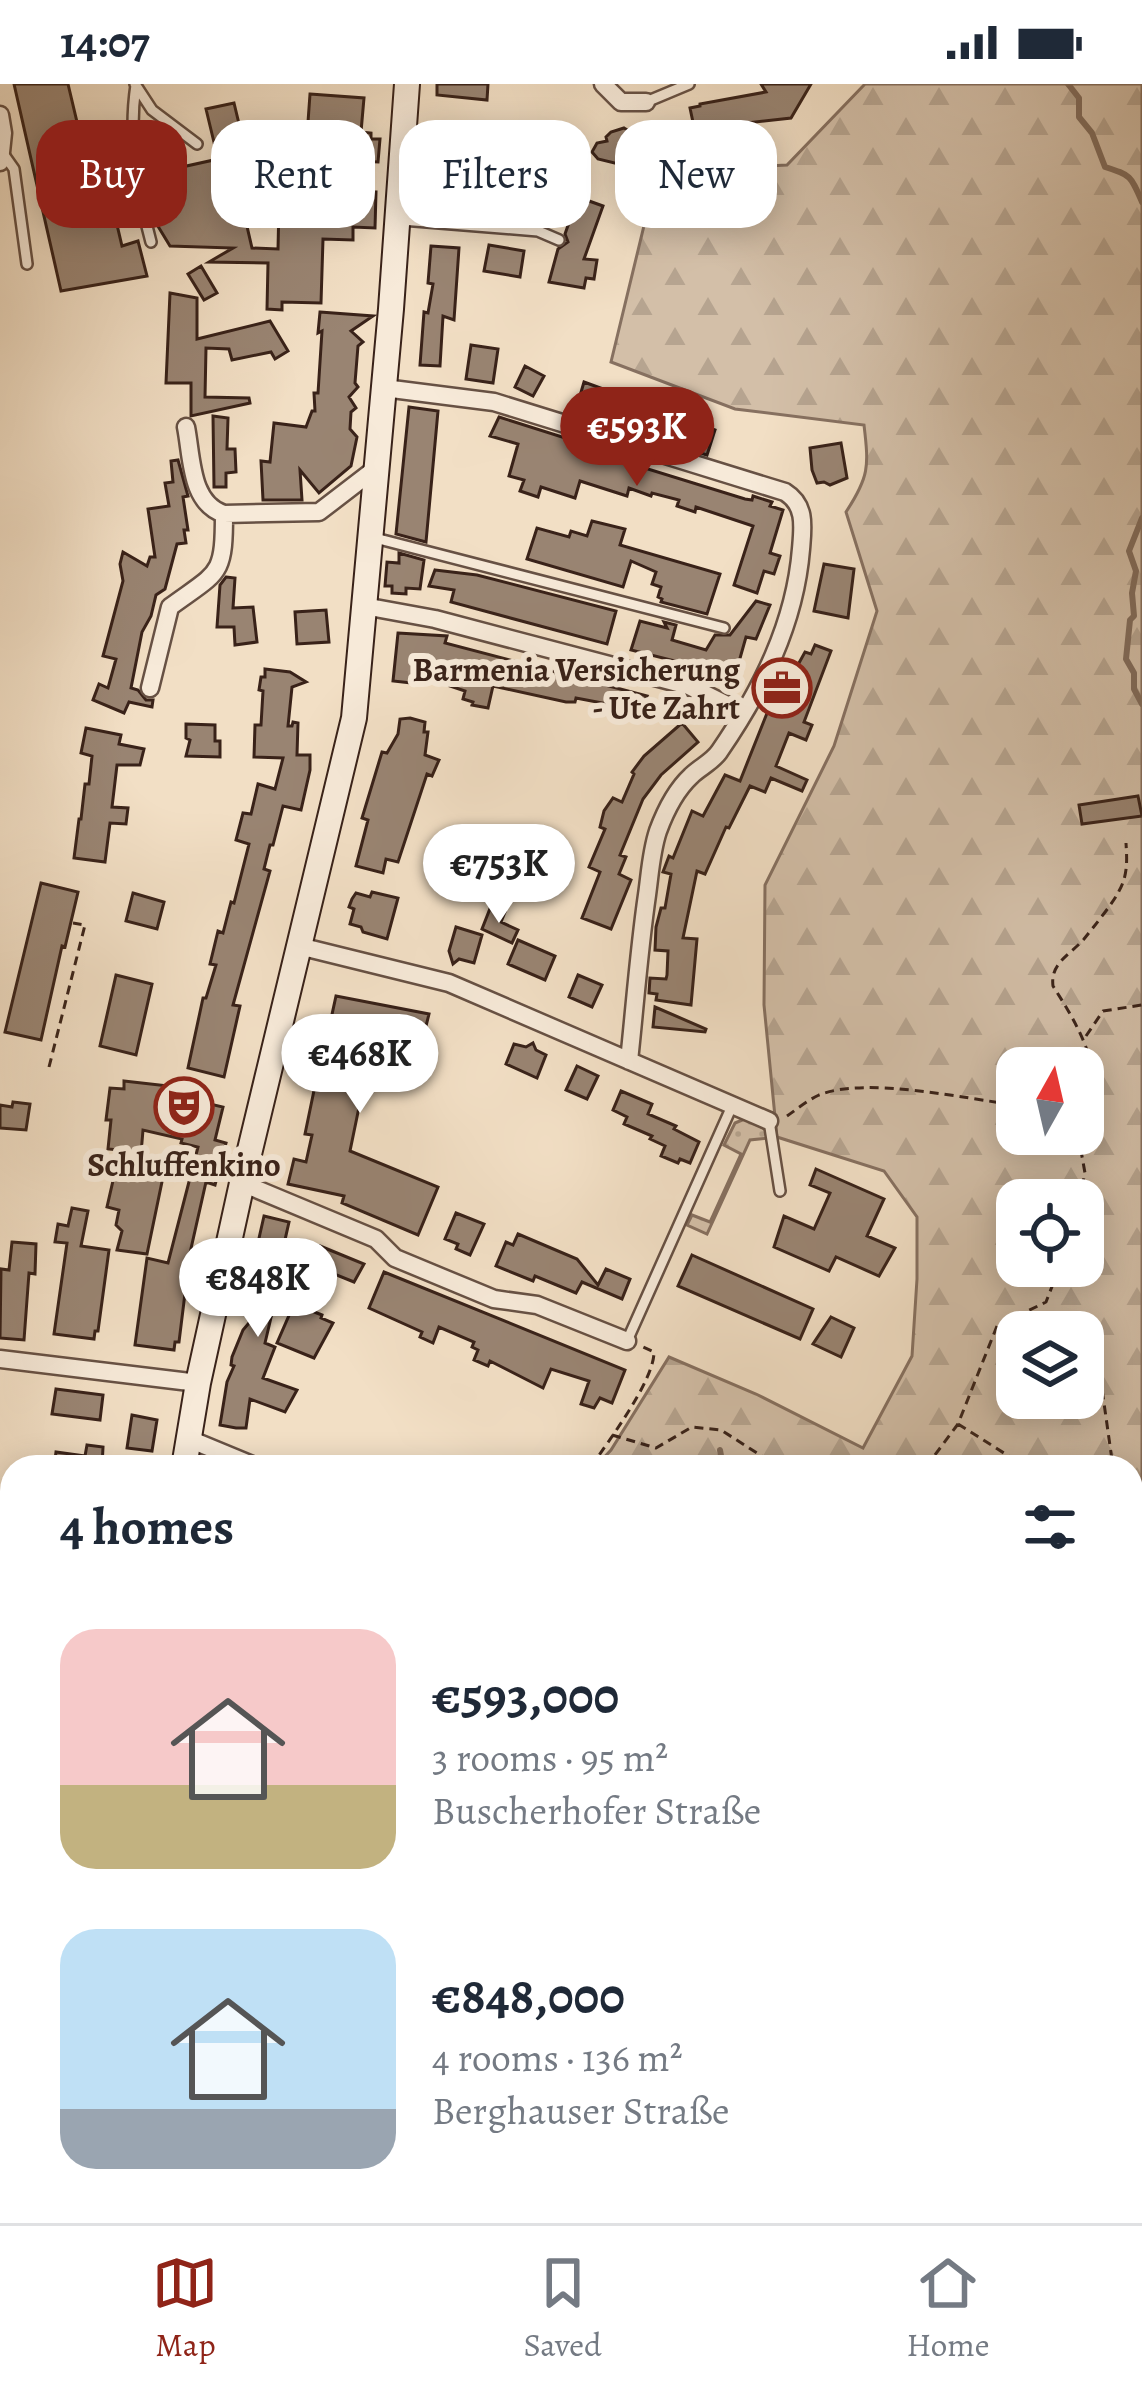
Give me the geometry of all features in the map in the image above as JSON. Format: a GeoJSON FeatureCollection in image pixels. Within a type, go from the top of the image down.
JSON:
{"type":"FeatureCollection","features":[{"type":"Feature","properties":{"kind":"street"},"geometry":{"type":"LineString","coordinates":[[186,1455],[242,1183],[354,718],[384,388],[404,84]]}},
{"type":"Feature","properties":{"kind":"street"},"geometry":{"type":"LineString","coordinates":[[603,84],[621,102],[646,103]]}},
{"type":"Feature","properties":{"kind":"street"},"geometry":{"type":"LineString","coordinates":[[0,116],[1,157]]}},
{"type":"Feature","properties":{"kind":"street"},"geometry":{"type":"LineString","coordinates":[[384,388],[494,402],[785,492],[795,498],[802,517],[797,582],[773,659],[715,758],[681,787],[659,829],[642,927],[629,1060]]}},
{"type":"Feature","properties":{"kind":"street"},"geometry":{"type":"LineString","coordinates":[[186,427],[198,490],[209,507],[224,514],[319,512],[376,469]]}},
{"type":"Feature","properties":{"kind":"street"},"geometry":{"type":"LineString","coordinates":[[150,688],[170,607],[215,574],[224,553],[224,514]]}},
{"type":"Feature","properties":{"kind":"street"},"geometry":{"type":"LineString","coordinates":[[364,606],[435,619],[689,686],[743,713]]}},
{"type":"Feature","properties":{"kind":"street"},"geometry":{"type":"LineString","coordinates":[[299,946],[449,983],[769,1121]]}},
{"type":"Feature","properties":{"kind":"street"},"geometry":{"type":"LineString","coordinates":[[242,1183],[376,1239],[395,1258],[494,1299],[537,1305],[627,1340]]}},
{"type":"Feature","properties":{"kind":"street"},"geometry":{"type":"LineString","coordinates":[[0,1359],[198,1384]]}},
{"type":"Feature","properties":{"kind":"street"},"geometry":{"type":"LineString","coordinates":[[188,1439],[227,1455]]}},
{"type":"Feature","properties":{"kind":"lane"},"geometry":{"type":"LineString","coordinates":[[646,103],[689,84]]}},
{"type":"Feature","properties":{"kind":"lane"},"geometry":{"type":"LineString","coordinates":[[135,85],[152,110],[196,144]]}},
{"type":"Feature","properties":{"kind":"lane"},"geometry":{"type":"LineString","coordinates":[[135,85],[132,137],[151,242]]}},
{"type":"Feature","properties":{"kind":"lane"},"geometry":{"type":"LineString","coordinates":[[1,157],[14,169],[27,264]]}},
{"type":"Feature","properties":{"kind":"lane"},"geometry":{"type":"LineString","coordinates":[[397,219],[538,231],[559,239]]}},
{"type":"Feature","properties":{"kind":"lane"},"geometry":{"type":"LineString","coordinates":[[370,537],[724,628]]}},
{"type":"Feature","properties":{"kind":"lane"},"geometry":{"type":"LineString","coordinates":[[627,1340],[732,1106]]}},
{"type":"Feature","properties":{"kind":"lane"},"geometry":{"type":"LineString","coordinates":[[769,1121],[780,1191]]}},
{"type":"Feature","properties":{"kind":"path"},"geometry":{"type":"LineString","coordinates":[[1086,1047],[1051,977],[1118,895],[1127,872],[1126,843]]}},
{"type":"Feature","properties":{"kind":"path"},"geometry":{"type":"LineString","coordinates":[[49,1066],[85,926],[73,923]]}},
{"type":"Feature","properties":{"kind":"path"},"geometry":{"type":"LineString","coordinates":[[1084,1040],[1103,1011],[1142,1005]]}},
{"type":"Feature","properties":{"kind":"path"},"geometry":{"type":"LineString","coordinates":[[769,1121],[818,1096],[850,1088],[996,1102]]}},
{"type":"Feature","properties":{"kind":"path"},"geometry":{"type":"LineString","coordinates":[[935,1455],[958,1424],[997,1326],[1046,1302],[1052,1287]]}},
{"type":"Feature","properties":{"kind":"path"},"geometry":{"type":"LineString","coordinates":[[599,1455],[655,1359],[654,1352],[627,1340]]}},
{"type":"Feature","properties":{"kind":"path"},"geometry":{"type":"LineString","coordinates":[[1104,1403],[1111,1455]]}},
{"type":"Feature","properties":{"kind":"path"},"geometry":{"type":"LineString","coordinates":[[958,1424],[1007,1455]]}},
{"type":"Feature","properties":{"kind":"path"},"geometry":{"type":"LineString","coordinates":[[612,1435],[656,1448],[692,1427],[721,1430],[760,1455]]}},
{"type":"Feature","properties":{"kind":"green space"},"geometry":{"type":"Polygon","coordinates":[[[865,84],[1142,84],[1142,1455],[606,1455],[669,1357],[863,1448],[912,1356],[917,1279],[917,1217],[884,1171],[777,1137],[764,1005],[765,885],[834,746],[877,611],[846,512],[866,471],[864,425],[735,409],[611,362],[643,228],[777,228],[777,166],[787,165],[865,84]]]}},
{"type":"Feature","properties":{"kind":"green space"},"geometry":{"type":"Polygon","coordinates":[[[747,1118],[777,1137],[750,1140],[707,1234],[687,1225],[692,1215],[710,1222],[741,1154],[724,1145],[735,1123],[747,1118]]]}},
{"type":"Feature","properties":{"kind":"building"},"geometry":{"type":"Polygon","coordinates":[[[14,84],[68,84],[77,120],[36,120],[36,181],[14,84]]]}},
{"type":"Feature","properties":{"kind":"building"},"geometry":{"type":"Polygon","coordinates":[[[437,84],[488,84],[487,100],[437,95],[437,84]]]}},
{"type":"Feature","properties":{"kind":"building"},"geometry":{"type":"Polygon","coordinates":[[[761,84],[811,84],[791,118],[693,120],[690,108],[700,104],[766,92],[761,84]]]}},
{"type":"Feature","properties":{"kind":"building"},"geometry":{"type":"Polygon","coordinates":[[[310,94],[364,98],[362,120],[308,120],[310,94]]]}},
{"type":"Feature","properties":{"kind":"building"},"geometry":{"type":"Polygon","coordinates":[[[234,103],[238,120],[211,120],[211,130],[206,109],[234,103]]]}},
{"type":"Feature","properties":{"kind":"building"},"geometry":{"type":"Polygon","coordinates":[[[615,131],[615,163],[598,159],[592,152],[615,131]]]}},
{"type":"Feature","properties":{"kind":"building"},"geometry":{"type":"Polygon","coordinates":[[[375,139],[380,139],[375,162],[375,139]]]}},
{"type":"Feature","properties":{"kind":"building"},"geometry":{"type":"Polygon","coordinates":[[[211,161],[211,228],[247,228],[252,248],[278,249],[278,228],[353,228],[353,240],[323,239],[321,303],[282,302],[282,310],[267,309],[268,263],[209,262],[233,248],[170,246],[159,228],[187,228],[187,166],[211,161]]]}},
{"type":"Feature","properties":{"kind":"building"},"geometry":{"type":"Polygon","coordinates":[[[591,202],[603,206],[584,259],[597,260],[594,279],[586,278],[584,288],[549,282],[558,249],[568,242],[567,228],[591,228],[591,202]]]}},
{"type":"Feature","properties":{"kind":"building"},"geometry":{"type":"Polygon","coordinates":[[[47,228],[118,228],[122,246],[138,241],[147,276],[61,291],[47,228]]]}},
{"type":"Feature","properties":{"kind":"building"},"geometry":{"type":"Polygon","coordinates":[[[489,245],[524,251],[520,277],[484,271],[489,245]]]}},
{"type":"Feature","properties":{"kind":"building"},"geometry":{"type":"Polygon","coordinates":[[[431,246],[459,248],[454,320],[443,316],[440,366],[420,365],[424,312],[428,313],[433,284],[428,283],[431,246]]]}},
{"type":"Feature","properties":{"kind":"building"},"geometry":{"type":"Polygon","coordinates":[[[201,266],[217,293],[204,300],[188,274],[201,266]]]}},
{"type":"Feature","properties":{"kind":"building"},"geometry":{"type":"Polygon","coordinates":[[[170,293],[197,298],[197,339],[270,321],[288,351],[275,359],[271,352],[232,360],[229,349],[206,348],[205,397],[249,398],[250,403],[191,416],[191,383],[166,383],[170,293]]]}},
{"type":"Feature","properties":{"kind":"building"},"geometry":{"type":"Polygon","coordinates":[[[320,312],[373,316],[351,331],[363,342],[358,346],[358,387],[349,397],[356,408],[351,412],[350,429],[357,437],[351,466],[319,493],[300,470],[302,500],[263,500],[261,461],[270,462],[274,423],[306,427],[315,411],[320,312]]]}},
{"type":"Feature","properties":{"kind":"building"},"geometry":{"type":"Polygon","coordinates":[[[471,345],[498,349],[493,383],[466,379],[471,345]]]}},
{"type":"Feature","properties":{"kind":"building"},"geometry":{"type":"Polygon","coordinates":[[[525,366],[544,376],[533,396],[515,387],[525,366]]]}},
{"type":"Feature","properties":{"kind":"building"},"geometry":{"type":"Polygon","coordinates":[[[584,382],[715,430],[707,455],[663,441],[666,434],[577,406],[584,382]]]}},
{"type":"Feature","properties":{"kind":"building"},"geometry":{"type":"Polygon","coordinates":[[[409,407],[438,411],[426,542],[396,534],[409,407]]]}},
{"type":"Feature","properties":{"kind":"building"},"geometry":{"type":"Polygon","coordinates":[[[213,416],[228,418],[227,449],[235,449],[236,472],[226,473],[226,487],[214,487],[213,416]]]}},
{"type":"Feature","properties":{"kind":"building"},"geometry":{"type":"Polygon","coordinates":[[[499,417],[597,448],[596,453],[745,499],[753,496],[772,502],[770,506],[783,510],[770,553],[780,556],[774,574],[764,571],[757,593],[734,585],[753,526],[696,507],[695,512],[677,506],[679,500],[629,488],[627,496],[580,481],[575,498],[541,487],[538,497],[520,491],[524,480],[509,476],[518,444],[490,436],[499,417]]]}},
{"type":"Feature","properties":{"kind":"building"},"geometry":{"type":"Polygon","coordinates":[[[841,443],[847,478],[830,485],[817,483],[810,448],[841,443]]]}},
{"type":"Feature","properties":{"kind":"building"},"geometry":{"type":"Polygon","coordinates":[[[178,460],[188,496],[183,497],[186,543],[177,544],[165,589],[156,595],[142,632],[131,688],[153,700],[152,707],[129,702],[124,713],[93,700],[99,684],[108,688],[116,659],[103,656],[123,581],[120,564],[123,552],[147,566],[150,557],[155,557],[148,509],[169,506],[165,483],[173,482],[171,461],[178,460]]]}},
{"type":"Feature","properties":{"kind":"building"},"geometry":{"type":"Polygon","coordinates":[[[592,521],[625,529],[620,545],[720,574],[707,614],[661,602],[661,587],[652,584],[656,572],[631,561],[623,587],[527,559],[537,528],[569,537],[571,531],[587,536],[592,521]]]}},
{"type":"Feature","properties":{"kind":"building"},"geometry":{"type":"Polygon","coordinates":[[[399,553],[424,560],[420,589],[392,593],[392,586],[385,586],[387,562],[399,563],[399,553]]]}},
{"type":"Feature","properties":{"kind":"building"},"geometry":{"type":"Polygon","coordinates":[[[824,564],[854,569],[848,618],[814,611],[824,564]]]}},
{"type":"Feature","properties":{"kind":"building"},"geometry":{"type":"Polygon","coordinates":[[[435,570],[477,575],[616,611],[607,644],[451,602],[454,590],[429,586],[435,570]]]}},
{"type":"Feature","properties":{"kind":"building"},"geometry":{"type":"Polygon","coordinates":[[[226,577],[235,578],[233,608],[253,607],[257,642],[235,645],[234,627],[217,627],[220,585],[226,577]]]}},
{"type":"Feature","properties":{"kind":"building"},"geometry":{"type":"Polygon","coordinates":[[[756,601],[770,605],[756,639],[746,637],[733,683],[631,650],[640,621],[667,628],[664,622],[676,625],[672,640],[706,650],[715,635],[730,635],[756,601]]]}},
{"type":"Feature","properties":{"kind":"building"},"geometry":{"type":"Polygon","coordinates":[[[326,610],[329,642],[297,644],[295,612],[326,610]]]}},
{"type":"Feature","properties":{"kind":"building"},"geometry":{"type":"Polygon","coordinates":[[[398,633],[447,636],[445,643],[647,696],[639,710],[576,698],[566,702],[493,686],[488,708],[472,705],[463,699],[465,691],[450,686],[454,670],[423,662],[421,684],[393,681],[398,633]]]}},
{"type":"Feature","properties":{"kind":"building"},"geometry":{"type":"Polygon","coordinates":[[[815,645],[831,651],[804,722],[812,725],[806,740],[789,733],[776,766],[807,780],[802,791],[771,778],[765,792],[750,786],[705,874],[697,871],[683,938],[697,939],[691,1005],[656,1000],[657,994],[649,993],[650,978],[666,979],[667,975],[668,951],[655,950],[656,927],[671,874],[663,872],[669,856],[673,858],[692,811],[703,816],[725,775],[740,781],[785,668],[794,672],[815,645]]]}},
{"type":"Feature","properties":{"kind":"building"},"geometry":{"type":"Polygon","coordinates":[[[265,669],[290,672],[306,682],[292,687],[288,726],[298,723],[297,755],[310,755],[310,770],[301,810],[283,806],[270,845],[264,869],[270,871],[233,1005],[240,1006],[224,1077],[188,1068],[203,998],[216,965],[210,964],[218,931],[223,933],[234,903],[249,844],[236,840],[243,813],[251,814],[258,784],[275,789],[283,758],[254,757],[265,669]]]}},
{"type":"Feature","properties":{"kind":"building"},"geometry":{"type":"Polygon","coordinates":[[[400,719],[425,722],[425,755],[439,760],[432,776],[427,774],[398,862],[386,859],[383,873],[356,866],[368,820],[362,818],[382,752],[387,753],[398,734],[400,719]]]}},
{"type":"Feature","properties":{"kind":"building"},"geometry":{"type":"Polygon","coordinates":[[[682,723],[698,742],[661,775],[643,799],[620,855],[626,857],[619,874],[631,880],[611,929],[582,918],[600,872],[589,867],[605,829],[600,827],[604,811],[613,798],[622,802],[632,772],[644,756],[682,723]]]}},
{"type":"Feature","properties":{"kind":"building"},"geometry":{"type":"Polygon","coordinates":[[[186,724],[215,725],[220,757],[186,756],[190,740],[186,724]]]}},
{"type":"Feature","properties":{"kind":"building"},"geometry":{"type":"Polygon","coordinates":[[[86,728],[121,735],[119,744],[144,749],[140,765],[117,765],[112,807],[128,808],[126,824],[110,823],[105,862],[74,858],[92,756],[81,753],[86,728]]]}},
{"type":"Feature","properties":{"kind":"building"},"geometry":{"type":"Polygon","coordinates":[[[1138,796],[1142,816],[1082,824],[1079,805],[1138,796]]]}},
{"type":"Feature","properties":{"kind":"building"},"geometry":{"type":"Polygon","coordinates":[[[41,883],[78,892],[41,1040],[5,1032],[41,883]]]}},
{"type":"Feature","properties":{"kind":"building"},"geometry":{"type":"Polygon","coordinates":[[[372,892],[398,898],[387,939],[350,924],[354,909],[349,907],[356,893],[370,897],[372,892]]]}},
{"type":"Feature","properties":{"kind":"building"},"geometry":{"type":"Polygon","coordinates":[[[133,893],[164,902],[157,929],[126,921],[133,893]]]}},
{"type":"Feature","properties":{"kind":"building"},"geometry":{"type":"Polygon","coordinates":[[[491,906],[505,912],[501,922],[518,930],[512,943],[482,929],[491,906]]]}},
{"type":"Feature","properties":{"kind":"building"},"geometry":{"type":"Polygon","coordinates":[[[456,927],[482,935],[474,963],[459,959],[453,964],[449,951],[456,927]]]}},
{"type":"Feature","properties":{"kind":"building"},"geometry":{"type":"Polygon","coordinates":[[[518,940],[555,956],[545,980],[508,964],[518,940]]]}},
{"type":"Feature","properties":{"kind":"building"},"geometry":{"type":"Polygon","coordinates":[[[116,975],[152,984],[136,1055],[100,1046],[116,975]]]}},
{"type":"Feature","properties":{"kind":"building"},"geometry":{"type":"Polygon","coordinates":[[[578,975],[602,985],[592,1007],[569,997],[578,975]]]}},
{"type":"Feature","properties":{"kind":"building"},"geometry":{"type":"Polygon","coordinates":[[[336,996],[429,1014],[419,1054],[372,1044],[350,1151],[438,1187],[418,1235],[342,1203],[344,1196],[288,1184],[294,1159],[306,1162],[312,1135],[305,1134],[336,996]]]}},
{"type":"Feature","properties":{"kind":"building"},"geometry":{"type":"Polygon","coordinates":[[[655,1007],[706,1029],[705,1032],[653,1027],[655,1007]]]}},
{"type":"Feature","properties":{"kind":"building"},"geometry":{"type":"Polygon","coordinates":[[[533,1043],[546,1055],[537,1078],[506,1064],[514,1044],[526,1047],[533,1043]]]}},
{"type":"Feature","properties":{"kind":"building"},"geometry":{"type":"Polygon","coordinates":[[[577,1066],[598,1076],[587,1099],[566,1090],[577,1066]]]}},
{"type":"Feature","properties":{"kind":"building"},"geometry":{"type":"Polygon","coordinates":[[[124,1081],[195,1089],[193,1100],[223,1107],[215,1140],[226,1143],[215,1185],[206,1182],[174,1350],[135,1345],[147,1258],[168,1263],[198,1147],[143,1130],[140,1166],[164,1172],[147,1254],[117,1250],[122,1231],[116,1225],[119,1210],[107,1207],[120,1150],[108,1149],[111,1120],[106,1120],[110,1088],[124,1089],[124,1081]]]}},
{"type":"Feature","properties":{"kind":"building"},"geometry":{"type":"Polygon","coordinates":[[[621,1091],[652,1104],[648,1114],[699,1142],[690,1163],[661,1156],[665,1146],[624,1124],[627,1117],[613,1110],[621,1091]]]}},
{"type":"Feature","properties":{"kind":"building"},"geometry":{"type":"Polygon","coordinates":[[[13,1102],[30,1104],[26,1130],[0,1128],[0,1105],[12,1107],[13,1102]]]}},
{"type":"Feature","properties":{"kind":"building"},"geometry":{"type":"Polygon","coordinates":[[[816,1169],[884,1199],[867,1236],[895,1248],[879,1276],[836,1257],[829,1271],[774,1247],[784,1216],[814,1229],[830,1193],[810,1185],[816,1169]]]}},
{"type":"Feature","properties":{"kind":"building"},"geometry":{"type":"Polygon","coordinates":[[[72,1208],[88,1211],[81,1246],[109,1250],[94,1339],[54,1334],[67,1243],[55,1242],[58,1224],[68,1226],[72,1208]]]}},
{"type":"Feature","properties":{"kind":"building"},"geometry":{"type":"Polygon","coordinates":[[[456,1213],[484,1224],[470,1255],[445,1239],[456,1213]]]}},
{"type":"Feature","properties":{"kind":"building"},"geometry":{"type":"Polygon","coordinates":[[[264,1216],[289,1222],[270,1282],[276,1284],[272,1295],[278,1288],[265,1343],[275,1347],[263,1378],[297,1390],[285,1412],[250,1399],[246,1428],[236,1428],[220,1425],[232,1357],[243,1330],[259,1311],[246,1306],[266,1249],[257,1247],[264,1216]]]}},
{"type":"Feature","properties":{"kind":"building"},"geometry":{"type":"Polygon","coordinates":[[[518,1234],[577,1259],[598,1285],[606,1269],[630,1279],[622,1299],[582,1282],[576,1293],[496,1266],[506,1242],[513,1245],[518,1234]]]}},
{"type":"Feature","properties":{"kind":"building"},"geometry":{"type":"Polygon","coordinates":[[[12,1242],[36,1244],[24,1340],[0,1338],[1,1269],[9,1270],[12,1242]]]}},
{"type":"Feature","properties":{"kind":"building"},"geometry":{"type":"Polygon","coordinates":[[[320,1246],[364,1264],[354,1282],[312,1265],[320,1246]]]}},
{"type":"Feature","properties":{"kind":"building"},"geometry":{"type":"Polygon","coordinates":[[[692,1255],[813,1309],[800,1339],[678,1286],[692,1255]]]}},
{"type":"Feature","properties":{"kind":"building"},"geometry":{"type":"Polygon","coordinates":[[[384,1272],[625,1370],[612,1403],[600,1398],[594,1408],[581,1404],[589,1381],[551,1369],[543,1388],[490,1361],[488,1366],[474,1360],[478,1350],[472,1347],[474,1342],[439,1327],[433,1343],[420,1337],[422,1332],[369,1308],[384,1272]]]}},
{"type":"Feature","properties":{"kind":"building"},"geometry":{"type":"Polygon","coordinates":[[[294,1304],[333,1323],[314,1358],[277,1343],[294,1304]]]}},
{"type":"Feature","properties":{"kind":"building"},"geometry":{"type":"Polygon","coordinates":[[[831,1317],[854,1328],[841,1357],[813,1344],[831,1317]]]}},
{"type":"Feature","properties":{"kind":"building"},"geometry":{"type":"Polygon","coordinates":[[[56,1389],[103,1395],[100,1420],[52,1414],[56,1389]]]}},
{"type":"Feature","properties":{"kind":"building"},"geometry":{"type":"Polygon","coordinates":[[[132,1415],[157,1420],[152,1451],[127,1448],[132,1415]]]}},
{"type":"Feature","properties":{"kind":"building"},"geometry":{"type":"Polygon","coordinates":[[[87,1445],[103,1447],[103,1455],[85,1455],[87,1445]]]}},
{"type":"Feature","properties":{"kind":"waterway"},"geometry":{"type":"LineString","coordinates":[[1068,84],[1079,98],[1079,117],[1092,133],[1105,167],[1129,178],[1142,202]]}},
{"type":"Feature","properties":{"kind":"waterway"},"geometry":{"type":"LineString","coordinates":[[1142,518],[1129,551],[1136,571],[1126,659],[1142,704]]}},
{"type":"Feature","properties":{"kind":"waterway"},"geometry":{"type":"LineString","coordinates":[[720,1450],[721,1455]]}},
{"type":"Feature","properties":{"kind":"place","name":"Barmenia Versicherung - Ute Zahrt"},"geometry":{"type":"Point","coordinates":[782,688]}},
{"type":"Feature","properties":{"kind":"place","name":"Schluffenkino"},"geometry":{"type":"Point","coordinates":[184,1107]}}]}
